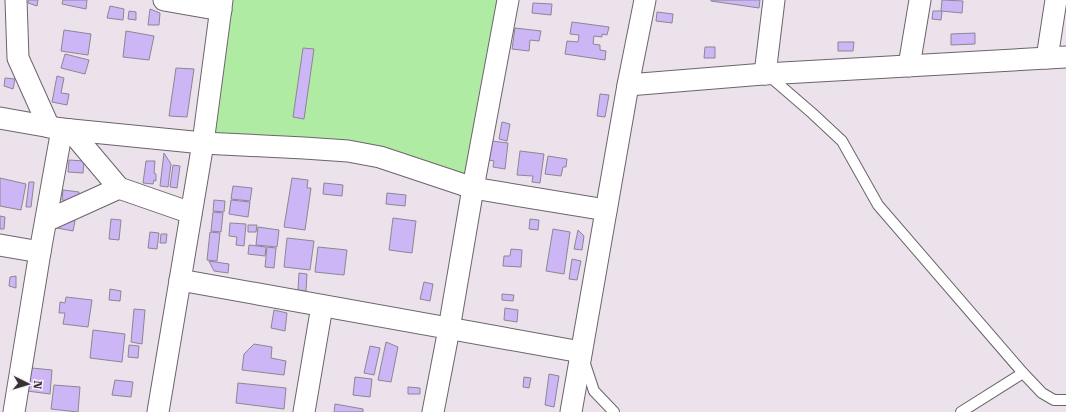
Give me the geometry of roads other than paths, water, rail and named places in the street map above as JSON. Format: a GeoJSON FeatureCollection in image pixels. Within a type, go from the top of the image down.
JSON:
{"type":"FeatureCollection","features":[{"type":"Feature","properties":{"kind":"street"},"geometry":{"type":"LineString","coordinates":[[16,0],[18,58],[60,128],[119,188],[191,213]]}},
{"type":"Feature","properties":{"kind":"street"},"geometry":{"type":"LineString","coordinates":[[158,412],[203,143],[221,5],[164,0]]}},
{"type":"Feature","properties":{"kind":"street"},"geometry":{"type":"LineString","coordinates":[[433,412],[508,0]]}},
{"type":"Feature","properties":{"kind":"street"},"geometry":{"type":"LineString","coordinates":[[570,412],[628,85],[645,0]]}},
{"type":"Feature","properties":{"kind":"street"},"geometry":{"type":"LineString","coordinates":[[765,74],[774,0]]}},
{"type":"Feature","properties":{"kind":"street"},"geometry":{"type":"LineString","coordinates":[[909,66],[920,0]]}},
{"type":"Feature","properties":{"kind":"street"},"geometry":{"type":"LineString","coordinates":[[628,85],[765,74],[1056,58],[1056,0]]}},
{"type":"Feature","properties":{"kind":"street"},"geometry":{"type":"LineString","coordinates":[[0,118],[60,128],[203,143],[348,151],[380,157],[473,188],[606,210]]}},
{"type":"Feature","properties":{"kind":"street"},"geometry":{"type":"LineString","coordinates":[[14,412],[60,128]]}},
{"type":"Feature","properties":{"kind":"street"},"geometry":{"type":"LineString","coordinates":[[46,221],[119,188]]}},
{"type":"Feature","properties":{"kind":"street"},"geometry":{"type":"LineString","coordinates":[[0,245],[40,252]]}},
{"type":"Feature","properties":{"kind":"street"},"geometry":{"type":"LineString","coordinates":[[180,280],[581,352]]}},
{"type":"Feature","properties":{"kind":"street"},"geometry":{"type":"LineString","coordinates":[[304,412],[322,306]]}},
{"type":"Feature","properties":{"kind":"lane"},"geometry":{"type":"LineString","coordinates":[[765,74],[812,113],[842,142],[878,205],[1023,373],[1042,393],[1054,400],[1066,400]]}},
{"type":"Feature","properties":{"kind":"lane"},"geometry":{"type":"LineString","coordinates":[[581,352],[594,391],[614,412]]}},
{"type":"Feature","properties":{"kind":"lane"},"geometry":{"type":"LineString","coordinates":[[961,412],[1023,373]]}}]}
